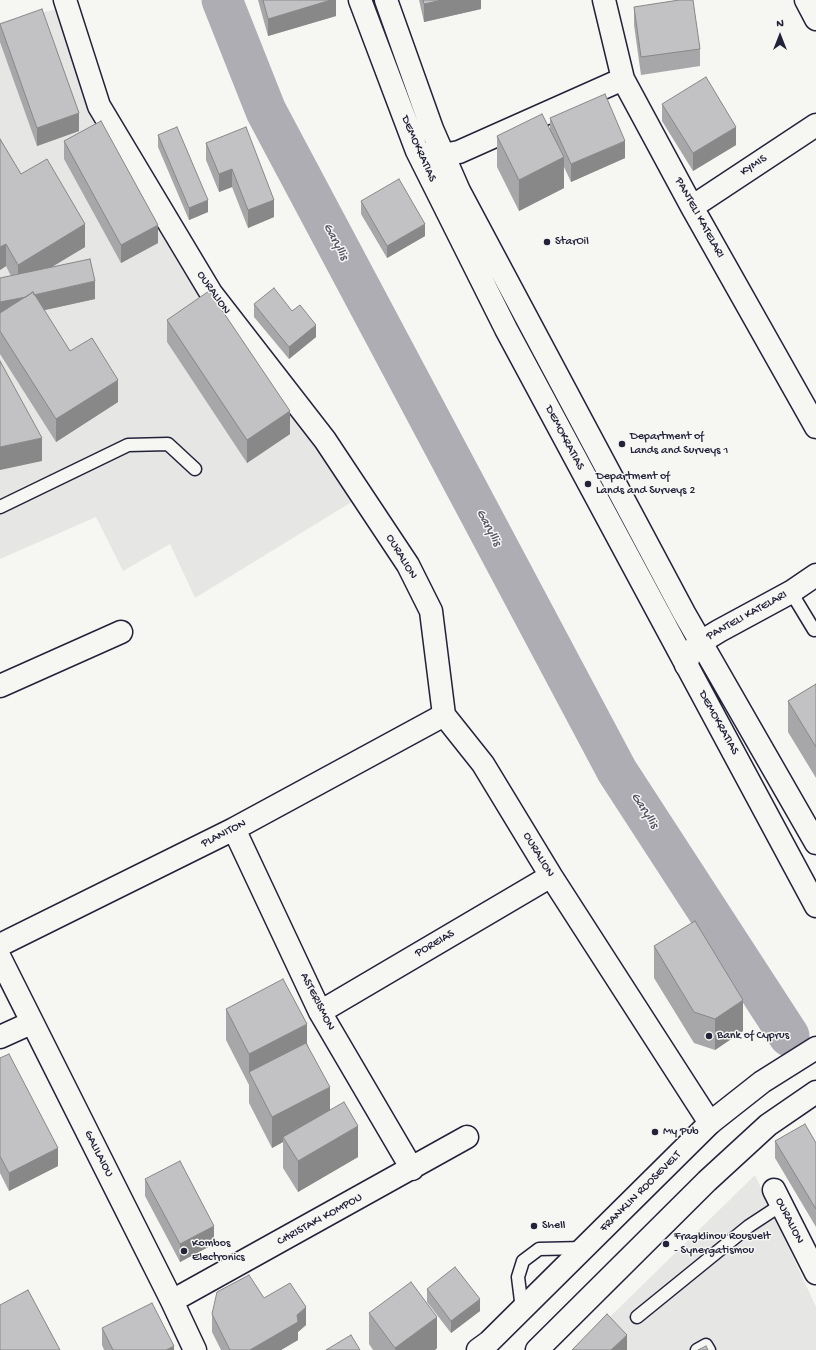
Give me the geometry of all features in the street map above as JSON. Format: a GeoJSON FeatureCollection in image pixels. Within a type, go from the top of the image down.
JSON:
{"type":"FeatureCollection","features":[{"type":"Feature","properties":{"kind":"street","name":"OURALION"},"geometry":{"type":"LineString","coordinates":[[66,0],[99,106],[207,286],[325,440],[408,565],[431,611],[444,715],[483,764],[551,876],[710,1123]]}},
{"type":"Feature","properties":{"kind":"street","name":"DEMOKRATIAS"},"geometry":{"type":"LineString","coordinates":[[360,0],[417,151],[506,329],[816,906]]}},
{"type":"Feature","properties":{"kind":"street","name":"DEMOKRATIAS"},"geometry":{"type":"LineString","coordinates":[[386,0],[443,155],[463,198],[701,642],[816,842]]}},
{"type":"Feature","properties":{"kind":"street","name":"PANTELI KATELARI"},"geometry":{"type":"LineString","coordinates":[[604,0],[623,79],[692,207],[816,427]]}},
{"type":"Feature","properties":{"kind":"street"},"geometry":{"type":"LineString","coordinates":[[806,0],[816,19]]}},
{"type":"Feature","properties":{"kind":"street"},"geometry":{"type":"LineString","coordinates":[[417,151],[443,155],[459,152],[623,79]]}},
{"type":"Feature","properties":{"kind":"street","name":"KYMIS"},"geometry":{"type":"LineString","coordinates":[[692,207],[816,125]]}},
{"type":"Feature","properties":{"kind":"street","name":"PANTELI KATELARI"},"geometry":{"type":"LineString","coordinates":[[686,665],[691,651],[701,642],[718,631],[791,592],[816,576]]}},
{"type":"Feature","properties":{"kind":"street"},"geometry":{"type":"LineString","coordinates":[[0,686],[121,632]]}},
{"type":"Feature","properties":{"kind":"street","name":"PLANITON"},"geometry":{"type":"LineString","coordinates":[[0,945],[234,829],[444,715]]}},
{"type":"Feature","properties":{"kind":"street","name":"ASTERISMON"},"geometry":{"type":"LineString","coordinates":[[234,829],[320,1012],[412,1169]]}},
{"type":"Feature","properties":{"kind":"street","name":"POREIAS"},"geometry":{"type":"LineString","coordinates":[[320,1012],[551,876]]}},
{"type":"Feature","properties":{"kind":"street","name":"GALILAIOU"},"geometry":{"type":"LineString","coordinates":[[0,958],[31,1023],[172,1301],[195,1350]]}},
{"type":"Feature","properties":{"kind":"street"},"geometry":{"type":"LineString","coordinates":[[0,1037],[31,1023]]}},
{"type":"Feature","properties":{"kind":"street","name":"FRANKLIN ROOSEVELT"},"geometry":{"type":"LineString","coordinates":[[487,1347],[522,1309],[710,1123],[762,1082],[816,1048]]}},
{"type":"Feature","properties":{"kind":"street"},"geometry":{"type":"LineString","coordinates":[[537,1350],[707,1181],[768,1125],[816,1092]]}},
{"type":"Feature","properties":{"kind":"street","name":"CHRISTAKI KOMPOU"},"geometry":{"type":"LineString","coordinates":[[172,1301],[412,1169],[466,1137]]}},
{"type":"Feature","properties":{"kind":"street","name":"OURALION"},"geometry":{"type":"LineString","coordinates":[[778,1197],[816,1273]]}},
{"type":"Feature","properties":{"kind":"lane"},"geometry":{"type":"LineString","coordinates":[[0,507],[128,445],[168,444],[195,469]]}},
{"type":"Feature","properties":{"kind":"lane"},"geometry":{"type":"LineString","coordinates":[[791,592],[814,630]]}},
{"type":"Feature","properties":{"kind":"lane"},"geometry":{"type":"LineString","coordinates":[[637,1317],[749,1226],[778,1197]]}},
{"type":"Feature","properties":{"kind":"lane"},"geometry":{"type":"LineString","coordinates":[[522,1309],[518,1277],[523,1261],[539,1249],[584,1248]]}},
{"type":"Feature","properties":{"kind":"lane"},"geometry":{"type":"LineString","coordinates":[[697,1350],[706,1346],[709,1350]]}},
{"type":"Feature","properties":{"kind":"shaded area"},"geometry":{"type":"Polygon","coordinates":[[[58,9],[90,116],[185,274],[355,500],[195,598],[170,544],[123,571],[96,517],[0,559],[0,22],[58,9]]]}},
{"type":"Feature","properties":{"kind":"shaded area"},"geometry":{"type":"Polygon","coordinates":[[[755,1175],[816,1307],[816,1350],[576,1350],[755,1175]]]}},
{"type":"Feature","properties":{"kind":"building"},"geometry":{"type":"Polygon","coordinates":[[[263,0],[331,0],[268,19],[263,0]]]}},
{"type":"Feature","properties":{"kind":"building"},"geometry":{"type":"Polygon","coordinates":[[[423,0],[442,0],[424,4],[423,0]]]}},
{"type":"Feature","properties":{"kind":"building"},"geometry":{"type":"Polygon","coordinates":[[[679,0],[693,0],[700,49],[641,57],[634,7],[679,0]]]}},
{"type":"Feature","properties":{"kind":"building"},"geometry":{"type":"Polygon","coordinates":[[[42,9],[79,113],[37,128],[0,24],[42,9]]]}},
{"type":"Feature","properties":{"kind":"building"},"geometry":{"type":"Polygon","coordinates":[[[706,77],[736,127],[693,153],[662,104],[706,77]]]}},
{"type":"Feature","properties":{"kind":"building"},"geometry":{"type":"Polygon","coordinates":[[[605,94],[625,141],[571,164],[550,118],[605,94]]]}},
{"type":"Feature","properties":{"kind":"building"},"geometry":{"type":"Polygon","coordinates":[[[542,114],[564,157],[519,180],[497,136],[542,114]]]}},
{"type":"Feature","properties":{"kind":"building"},"geometry":{"type":"Polygon","coordinates":[[[101,121],[158,225],[121,245],[64,141],[101,121]]]}},
{"type":"Feature","properties":{"kind":"building"},"geometry":{"type":"Polygon","coordinates":[[[177,127],[208,200],[189,208],[158,135],[177,127]]]}},
{"type":"Feature","properties":{"kind":"building"},"geometry":{"type":"Polygon","coordinates":[[[246,127],[274,200],[248,210],[232,169],[219,174],[206,143],[246,127]]]}},
{"type":"Feature","properties":{"kind":"building"},"geometry":{"type":"Polygon","coordinates":[[[0,139],[21,174],[47,159],[85,224],[18,265],[6,244],[0,247],[0,139]]]}},
{"type":"Feature","properties":{"kind":"building"},"geometry":{"type":"Polygon","coordinates":[[[399,179],[425,224],[387,246],[361,201],[399,179]]]}},
{"type":"Feature","properties":{"kind":"building"},"geometry":{"type":"Polygon","coordinates":[[[90,259],[95,281],[34,295],[33,292],[26,297],[0,302],[0,278],[90,259]]]}},
{"type":"Feature","properties":{"kind":"building"},"geometry":{"type":"Polygon","coordinates":[[[274,288],[292,311],[300,305],[316,325],[289,347],[254,304],[274,288]]]}},
{"type":"Feature","properties":{"kind":"building"},"geometry":{"type":"Polygon","coordinates":[[[209,291],[290,411],[247,440],[167,320],[209,291]]]}},
{"type":"Feature","properties":{"kind":"building"},"geometry":{"type":"Polygon","coordinates":[[[33,292],[70,351],[92,338],[118,380],[56,419],[0,331],[0,313],[33,292]]]}},
{"type":"Feature","properties":{"kind":"building"},"geometry":{"type":"Polygon","coordinates":[[[0,361],[42,438],[0,447],[0,361]]]}},
{"type":"Feature","properties":{"kind":"building"},"geometry":{"type":"Polygon","coordinates":[[[816,684],[816,747],[788,701],[816,684]]]}},
{"type":"Feature","properties":{"kind":"building"},"geometry":{"type":"Polygon","coordinates":[[[695,921],[743,1000],[715,1019],[694,1012],[654,946],[695,921]]]}},
{"type":"Feature","properties":{"kind":"building"},"geometry":{"type":"Polygon","coordinates":[[[283,979],[307,1024],[249,1054],[226,1009],[283,979]]]}},
{"type":"Feature","properties":{"kind":"building"},"geometry":{"type":"Polygon","coordinates":[[[306,1043],[330,1087],[272,1117],[249,1072],[306,1043]]]}},
{"type":"Feature","properties":{"kind":"building"},"geometry":{"type":"Polygon","coordinates":[[[9,1054],[58,1148],[9,1173],[0,1156],[0,1058],[9,1054]]]}},
{"type":"Feature","properties":{"kind":"building"},"geometry":{"type":"Polygon","coordinates":[[[344,1102],[358,1126],[298,1161],[283,1137],[344,1102]]]}},
{"type":"Feature","properties":{"kind":"building"},"geometry":{"type":"Polygon","coordinates":[[[805,1124],[816,1143],[816,1209],[775,1141],[805,1124]]]}},
{"type":"Feature","properties":{"kind":"building"},"geometry":{"type":"Polygon","coordinates":[[[180,1161],[214,1226],[180,1244],[145,1179],[180,1161]]]}},
{"type":"Feature","properties":{"kind":"building"},"geometry":{"type":"Polygon","coordinates":[[[455,1267],[480,1299],[451,1321],[427,1289],[455,1267]]]}},
{"type":"Feature","properties":{"kind":"building"},"geometry":{"type":"Polygon","coordinates":[[[249,1275],[264,1298],[290,1283],[306,1307],[297,1315],[298,1322],[250,1350],[230,1350],[212,1314],[217,1292],[249,1275]]]}},
{"type":"Feature","properties":{"kind":"building"},"geometry":{"type":"Polygon","coordinates":[[[411,1282],[437,1317],[395,1348],[369,1313],[411,1282]]]}},
{"type":"Feature","properties":{"kind":"building"},"geometry":{"type":"Polygon","coordinates":[[[28,1290],[60,1350],[0,1350],[0,1305],[28,1290]]]}},
{"type":"Feature","properties":{"kind":"building"},"geometry":{"type":"Polygon","coordinates":[[[152,1303],[174,1346],[166,1350],[113,1350],[102,1328],[152,1303]]]}},
{"type":"Feature","properties":{"kind":"building"},"geometry":{"type":"Polygon","coordinates":[[[607,1314],[627,1335],[611,1350],[572,1350],[607,1314]]]}},
{"type":"Feature","properties":{"kind":"building"},"geometry":{"type":"Polygon","coordinates":[[[351,1335],[360,1350],[326,1350],[351,1335]]]}},
{"type":"Feature","properties":{"kind":"building"},"geometry":{"type":"Polygon","coordinates":[[[706,1346],[708,1350],[698,1350],[706,1346]]]}},
{"type":"Feature","properties":{"kind":"waterway","name":"Garyllis"},"geometry":{"type":"LineString","coordinates":[[222,0],[266,111],[617,771],[789,1036]]}},
{"type":"Feature","properties":{"kind":"place","name":"StarOil"},"geometry":{"type":"Point","coordinates":[547,242]}},
{"type":"Feature","properties":{"kind":"place","name":"Department of Lands and Surveys 1"},"geometry":{"type":"Point","coordinates":[622,444]}},
{"type":"Feature","properties":{"kind":"place","name":"Department of Lands and Surveys 2"},"geometry":{"type":"Point","coordinates":[588,484]}},
{"type":"Feature","properties":{"kind":"place","name":"Bank of Cyprus"},"geometry":{"type":"Point","coordinates":[709,1036]}},
{"type":"Feature","properties":{"kind":"place","name":"My Pub"},"geometry":{"type":"Point","coordinates":[655,1132]}},
{"type":"Feature","properties":{"kind":"place","name":"Shell"},"geometry":{"type":"Point","coordinates":[534,1226]}},
{"type":"Feature","properties":{"kind":"place","name":"Fragklinou Rousvelt - Synergatismou"},"geometry":{"type":"Point","coordinates":[666,1244]}},
{"type":"Feature","properties":{"kind":"place","name":"Kombos Electronics"},"geometry":{"type":"Point","coordinates":[184,1251]}}]}
